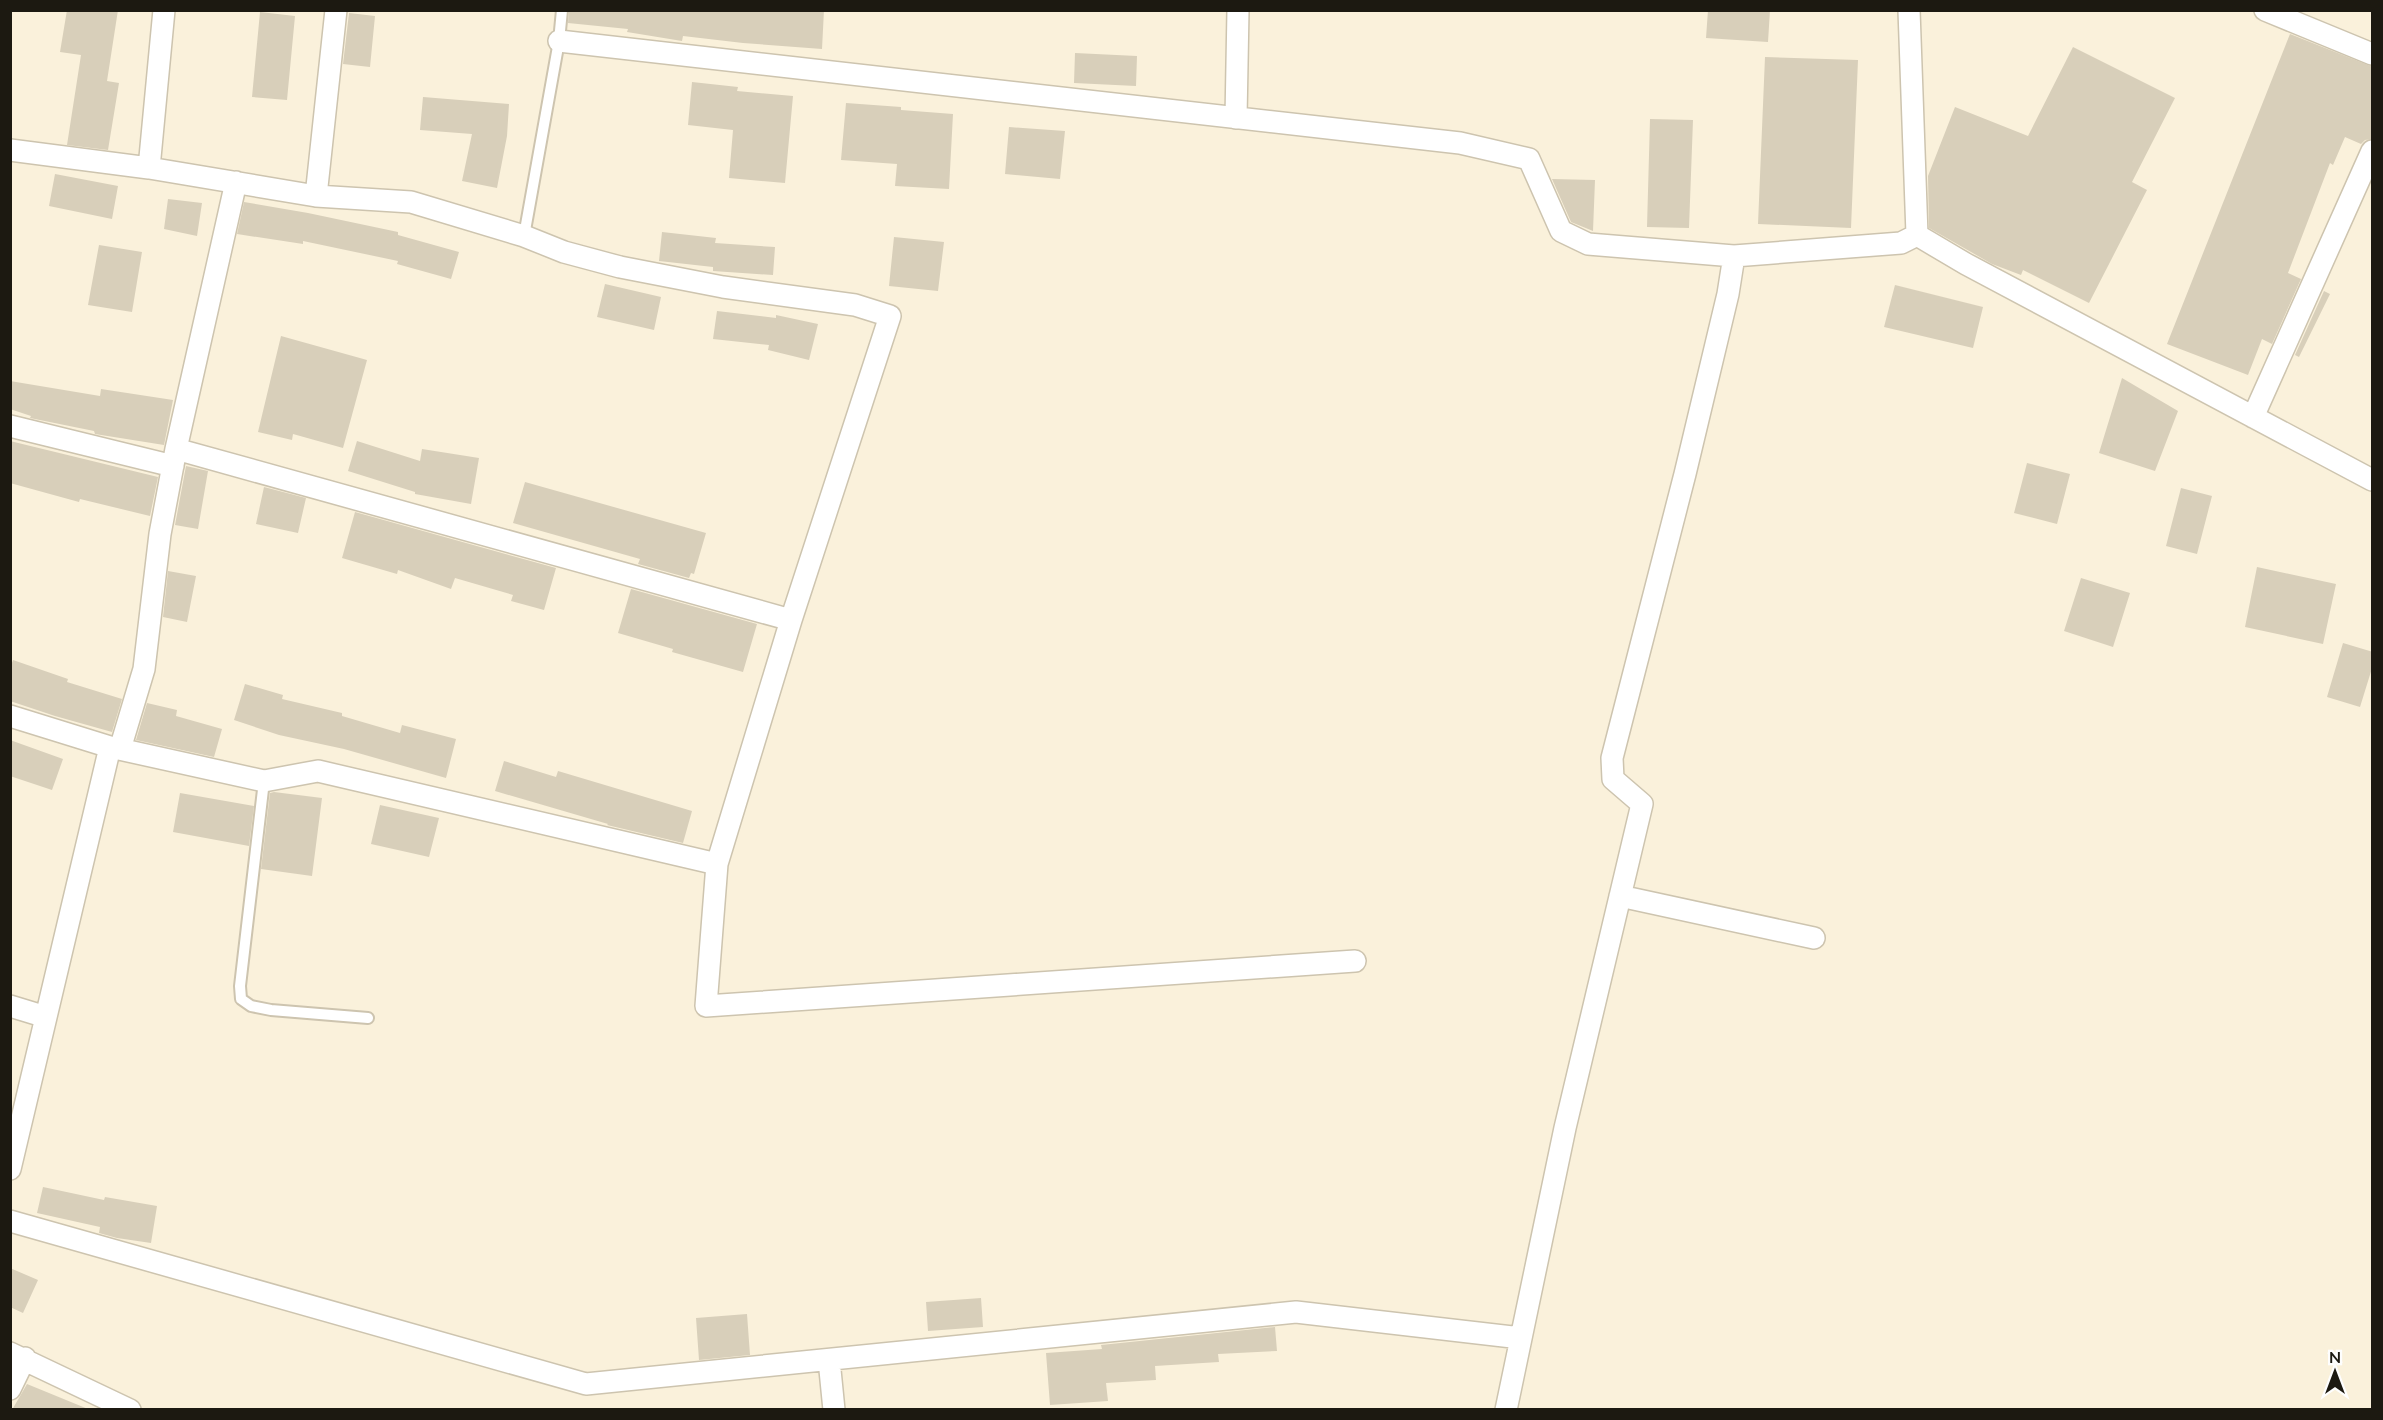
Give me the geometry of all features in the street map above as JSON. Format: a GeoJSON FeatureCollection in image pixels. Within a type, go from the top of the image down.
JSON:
{"type":"FeatureCollection","features":[{"type":"Feature","properties":{"kind":"street"},"geometry":{"type":"LineString","coordinates":[[149,168],[164,10]]}},
{"type":"Feature","properties":{"kind":"street"},"geometry":{"type":"LineString","coordinates":[[316,196],[336,10]]}},
{"type":"Feature","properties":{"kind":"street"},"geometry":{"type":"LineString","coordinates":[[1236,118],[1238,10]]}},
{"type":"Feature","properties":{"kind":"street"},"geometry":{"type":"LineString","coordinates":[[1909,10],[1917,234]]}},
{"type":"Feature","properties":{"kind":"street"},"geometry":{"type":"LineString","coordinates":[[2265,10],[2373,54]]}},
{"type":"Feature","properties":{"kind":"street"},"geometry":{"type":"LineString","coordinates":[[559,41],[1460,143],[1529,159],[1562,231],[1588,244],[1734,256],[1901,243],[1917,234]]}},
{"type":"Feature","properties":{"kind":"street"},"geometry":{"type":"LineString","coordinates":[[10,150],[149,168],[316,196],[411,202],[524,236],[564,252],[620,267],[723,287],[855,305],[890,316],[791,620],[717,864],[706,1006],[1356,961]]}},
{"type":"Feature","properties":{"kind":"street"},"geometry":{"type":"LineString","coordinates":[[2253,417],[2373,151]]}},
{"type":"Feature","properties":{"kind":"street"},"geometry":{"type":"LineString","coordinates":[[10,1169],[46,1017],[115,748],[144,669],[153,580],[175,458],[236,182]]}},
{"type":"Feature","properties":{"kind":"street"},"geometry":{"type":"LineString","coordinates":[[1917,234],[1966,264],[2373,480]]}},
{"type":"Feature","properties":{"kind":"street"},"geometry":{"type":"LineString","coordinates":[[1506,1410],[1565,1128],[1642,804],[1613,778],[1612,758],[1685,474],[1728,294],[1734,256]]}},
{"type":"Feature","properties":{"kind":"street"},"geometry":{"type":"LineString","coordinates":[[10,426],[175,458],[791,620]]}},
{"type":"Feature","properties":{"kind":"street"},"geometry":{"type":"LineString","coordinates":[[10,716],[115,748],[264,781],[318,771],[717,864]]}},
{"type":"Feature","properties":{"kind":"street"},"geometry":{"type":"LineString","coordinates":[[1620,896],[1814,939]]}},
{"type":"Feature","properties":{"kind":"street"},"geometry":{"type":"LineString","coordinates":[[10,1006],[46,1017]]}},
{"type":"Feature","properties":{"kind":"street"},"geometry":{"type":"LineString","coordinates":[[10,1221],[586,1384],[1296,1312],[1521,1338]]}},
{"type":"Feature","properties":{"kind":"street"},"geometry":{"type":"LineString","coordinates":[[10,1389],[18,1356],[130,1410]]}},
{"type":"Feature","properties":{"kind":"street"},"geometry":{"type":"LineString","coordinates":[[829,1360],[834,1410]]}},
{"type":"Feature","properties":{"kind":"lane"},"geometry":{"type":"LineString","coordinates":[[524,236],[559,41],[562,10]]}},
{"type":"Feature","properties":{"kind":"lane"},"geometry":{"type":"LineString","coordinates":[[264,781],[240,986],[241,999],[251,1006],[271,1010],[368,1018]]}},
{"type":"Feature","properties":{"kind":"building"},"geometry":{"type":"Polygon","coordinates":[[[67,10],[118,10],[107,81],[119,83],[108,150],[67,145],[81,55],[60,52],[67,10]]]}},
{"type":"Feature","properties":{"kind":"building"},"geometry":{"type":"Polygon","coordinates":[[[569,10],[824,10],[822,49],[683,36],[682,41],[627,32],[628,29],[568,23],[569,10]]]}},
{"type":"Feature","properties":{"kind":"building"},"geometry":{"type":"Polygon","coordinates":[[[1708,10],[1770,10],[1768,42],[1706,38],[1708,10]]]}},
{"type":"Feature","properties":{"kind":"building"},"geometry":{"type":"Polygon","coordinates":[[[260,12],[295,16],[287,100],[252,97],[260,12]]]}},
{"type":"Feature","properties":{"kind":"building"},"geometry":{"type":"Polygon","coordinates":[[[349,13],[375,16],[370,67],[343,64],[349,13]]]}},
{"type":"Feature","properties":{"kind":"building"},"geometry":{"type":"Polygon","coordinates":[[[2290,34],[2373,67],[2373,139],[2365,140],[2361,144],[2345,137],[2333,165],[2330,163],[2288,273],[2301,279],[2272,344],[2262,339],[2248,375],[2167,344],[2290,34]]]}},
{"type":"Feature","properties":{"kind":"building"},"geometry":{"type":"Polygon","coordinates":[[[2073,47],[2175,98],[2132,182],[2147,190],[2089,303],[2023,270],[2021,275],[1992,264],[1929,228],[1928,176],[1955,107],[2028,136],[2073,47]]]}},
{"type":"Feature","properties":{"kind":"building"},"geometry":{"type":"Polygon","coordinates":[[[1075,53],[1137,56],[1136,86],[1074,83],[1075,53]]]}},
{"type":"Feature","properties":{"kind":"building"},"geometry":{"type":"Polygon","coordinates":[[[1765,57],[1858,60],[1851,228],[1758,224],[1765,57]]]}},
{"type":"Feature","properties":{"kind":"building"},"geometry":{"type":"Polygon","coordinates":[[[692,82],[738,87],[737,91],[793,96],[785,183],[729,178],[733,130],[688,125],[692,82]]]}},
{"type":"Feature","properties":{"kind":"building"},"geometry":{"type":"Polygon","coordinates":[[[423,97],[509,104],[507,136],[497,188],[462,181],[472,134],[420,130],[423,97]]]}},
{"type":"Feature","properties":{"kind":"building"},"geometry":{"type":"Polygon","coordinates":[[[846,103],[953,114],[949,189],[895,186],[897,164],[841,160],[846,103]]]}},
{"type":"Feature","properties":{"kind":"building"},"geometry":{"type":"Polygon","coordinates":[[[1650,119],[1693,120],[1689,228],[1647,227],[1650,119]]]}},
{"type":"Feature","properties":{"kind":"building"},"geometry":{"type":"Polygon","coordinates":[[[1009,127],[1065,131],[1060,179],[1005,174],[1009,127]]]}},
{"type":"Feature","properties":{"kind":"building"},"geometry":{"type":"Polygon","coordinates":[[[55,174],[118,186],[112,219],[49,206],[55,174]]]}},
{"type":"Feature","properties":{"kind":"building"},"geometry":{"type":"Polygon","coordinates":[[[1552,179],[1595,180],[1593,231],[1571,222],[1552,179]]]}},
{"type":"Feature","properties":{"kind":"building"},"geometry":{"type":"Polygon","coordinates":[[[168,199],[202,203],[197,236],[164,229],[168,199]]]}},
{"type":"Feature","properties":{"kind":"building"},"geometry":{"type":"Polygon","coordinates":[[[244,202],[398,232],[398,235],[459,252],[451,279],[397,264],[398,261],[303,241],[303,244],[237,234],[244,202]]]}},
{"type":"Feature","properties":{"kind":"building"},"geometry":{"type":"Polygon","coordinates":[[[662,232],[716,238],[715,243],[775,247],[773,275],[713,271],[713,267],[659,261],[662,232]]]}},
{"type":"Feature","properties":{"kind":"building"},"geometry":{"type":"Polygon","coordinates":[[[894,237],[944,242],[938,291],[889,286],[894,237]]]}},
{"type":"Feature","properties":{"kind":"building"},"geometry":{"type":"Polygon","coordinates":[[[99,245],[142,252],[132,312],[88,305],[99,245]]]}},
{"type":"Feature","properties":{"kind":"building"},"geometry":{"type":"Polygon","coordinates":[[[605,284],[661,297],[654,330],[597,317],[605,284]]]}},
{"type":"Feature","properties":{"kind":"building"},"geometry":{"type":"Polygon","coordinates":[[[1895,285],[1983,307],[1973,348],[1884,327],[1895,285]]]}},
{"type":"Feature","properties":{"kind":"building"},"geometry":{"type":"Polygon","coordinates":[[[2324,291],[2330,294],[2299,357],[2295,355],[2324,291]]]}},
{"type":"Feature","properties":{"kind":"building"},"geometry":{"type":"Polygon","coordinates":[[[717,311],[776,318],[776,315],[818,324],[809,360],[768,350],[769,345],[713,339],[717,311]]]}},
{"type":"Feature","properties":{"kind":"building"},"geometry":{"type":"Polygon","coordinates":[[[281,336],[367,360],[343,448],[293,434],[292,440],[258,432],[281,336]]]}},
{"type":"Feature","properties":{"kind":"building"},"geometry":{"type":"Polygon","coordinates":[[[2122,378],[2178,411],[2155,471],[2099,453],[2122,378]]]}},
{"type":"Feature","properties":{"kind":"building"},"geometry":{"type":"Polygon","coordinates":[[[10,381],[100,396],[101,389],[173,400],[164,445],[95,434],[94,431],[30,418],[31,416],[10,409],[10,381]]]}},
{"type":"Feature","properties":{"kind":"building"},"geometry":{"type":"Polygon","coordinates":[[[10,441],[158,477],[150,516],[80,499],[79,502],[10,483],[10,441]]]}},
{"type":"Feature","properties":{"kind":"building"},"geometry":{"type":"Polygon","coordinates":[[[357,441],[420,461],[422,449],[479,458],[471,504],[415,494],[415,492],[348,471],[357,441]]]}},
{"type":"Feature","properties":{"kind":"building"},"geometry":{"type":"Polygon","coordinates":[[[2027,463],[2070,474],[2057,524],[2014,513],[2027,463]]]}},
{"type":"Feature","properties":{"kind":"building"},"geometry":{"type":"Polygon","coordinates":[[[186,466],[208,471],[198,529],[175,525],[186,466]]]}},
{"type":"Feature","properties":{"kind":"building"},"geometry":{"type":"Polygon","coordinates":[[[525,482],[706,533],[694,574],[691,573],[689,578],[638,564],[640,559],[513,523],[525,482]]]}},
{"type":"Feature","properties":{"kind":"building"},"geometry":{"type":"Polygon","coordinates":[[[264,487],[306,498],[298,533],[256,524],[264,487]]]}},
{"type":"Feature","properties":{"kind":"building"},"geometry":{"type":"Polygon","coordinates":[[[2181,488],[2212,496],[2197,554],[2166,546],[2181,488]]]}},
{"type":"Feature","properties":{"kind":"building"},"geometry":{"type":"Polygon","coordinates":[[[355,512],[556,568],[544,610],[511,601],[513,595],[455,578],[451,589],[398,570],[397,574],[342,558],[355,512]]]}},
{"type":"Feature","properties":{"kind":"building"},"geometry":{"type":"Polygon","coordinates":[[[2257,567],[2336,584],[2323,644],[2245,627],[2257,567]]]}},
{"type":"Feature","properties":{"kind":"building"},"geometry":{"type":"Polygon","coordinates":[[[168,571],[196,576],[187,622],[163,617],[168,571]]]}},
{"type":"Feature","properties":{"kind":"building"},"geometry":{"type":"Polygon","coordinates":[[[2081,578],[2130,593],[2113,647],[2064,631],[2081,578]]]}},
{"type":"Feature","properties":{"kind":"building"},"geometry":{"type":"Polygon","coordinates":[[[631,589],[757,624],[743,672],[672,652],[673,649],[618,633],[631,589]]]}},
{"type":"Feature","properties":{"kind":"building"},"geometry":{"type":"Polygon","coordinates":[[[2343,643],[2373,652],[2373,665],[2360,707],[2327,697],[2343,643]]]}},
{"type":"Feature","properties":{"kind":"building"},"geometry":{"type":"Polygon","coordinates":[[[13,660],[68,679],[67,682],[122,699],[112,732],[10,701],[10,668],[13,660]]]}},
{"type":"Feature","properties":{"kind":"building"},"geometry":{"type":"Polygon","coordinates":[[[245,684],[283,695],[282,699],[342,713],[342,716],[400,733],[402,725],[456,739],[446,778],[344,749],[279,735],[234,720],[245,684]]]}},
{"type":"Feature","properties":{"kind":"building"},"geometry":{"type":"Polygon","coordinates":[[[147,703],[177,710],[176,716],[222,729],[214,757],[136,740],[147,703]]]}},
{"type":"Feature","properties":{"kind":"building"},"geometry":{"type":"Polygon","coordinates":[[[10,740],[63,759],[52,790],[10,776],[10,740]]]}},
{"type":"Feature","properties":{"kind":"building"},"geometry":{"type":"Polygon","coordinates":[[[504,761],[556,777],[558,771],[692,811],[683,843],[607,825],[495,791],[504,761]]]}},
{"type":"Feature","properties":{"kind":"building"},"geometry":{"type":"Polygon","coordinates":[[[180,793],[254,806],[249,846],[173,832],[180,793]]]}},
{"type":"Feature","properties":{"kind":"building"},"geometry":{"type":"Polygon","coordinates":[[[270,793],[322,798],[312,876],[261,869],[270,793]]]}},
{"type":"Feature","properties":{"kind":"building"},"geometry":{"type":"Polygon","coordinates":[[[380,805],[439,818],[429,857],[371,844],[380,805]]]}},
{"type":"Feature","properties":{"kind":"building"},"geometry":{"type":"Polygon","coordinates":[[[43,1187],[104,1200],[105,1197],[157,1206],[151,1243],[117,1238],[99,1233],[100,1227],[37,1213],[43,1187]]]}},
{"type":"Feature","properties":{"kind":"building"},"geometry":{"type":"Polygon","coordinates":[[[10,1268],[38,1280],[23,1313],[10,1307],[10,1268]]]}},
{"type":"Feature","properties":{"kind":"building"},"geometry":{"type":"Polygon","coordinates":[[[981,1298],[983,1327],[928,1331],[926,1302],[981,1298]]]}},
{"type":"Feature","properties":{"kind":"building"},"geometry":{"type":"Polygon","coordinates":[[[747,1314],[750,1355],[699,1360],[696,1318],[747,1314]]]}},
{"type":"Feature","properties":{"kind":"building"},"geometry":{"type":"Polygon","coordinates":[[[1275,1327],[1277,1351],[1218,1354],[1219,1362],[1155,1366],[1156,1380],[1106,1383],[1108,1401],[1050,1405],[1046,1353],[1102,1349],[1101,1345],[1275,1327]]]}},
{"type":"Feature","properties":{"kind":"building"},"geometry":{"type":"Polygon","coordinates":[[[27,1384],[88,1409],[88,1410],[12,1410],[27,1384]]]}}]}
